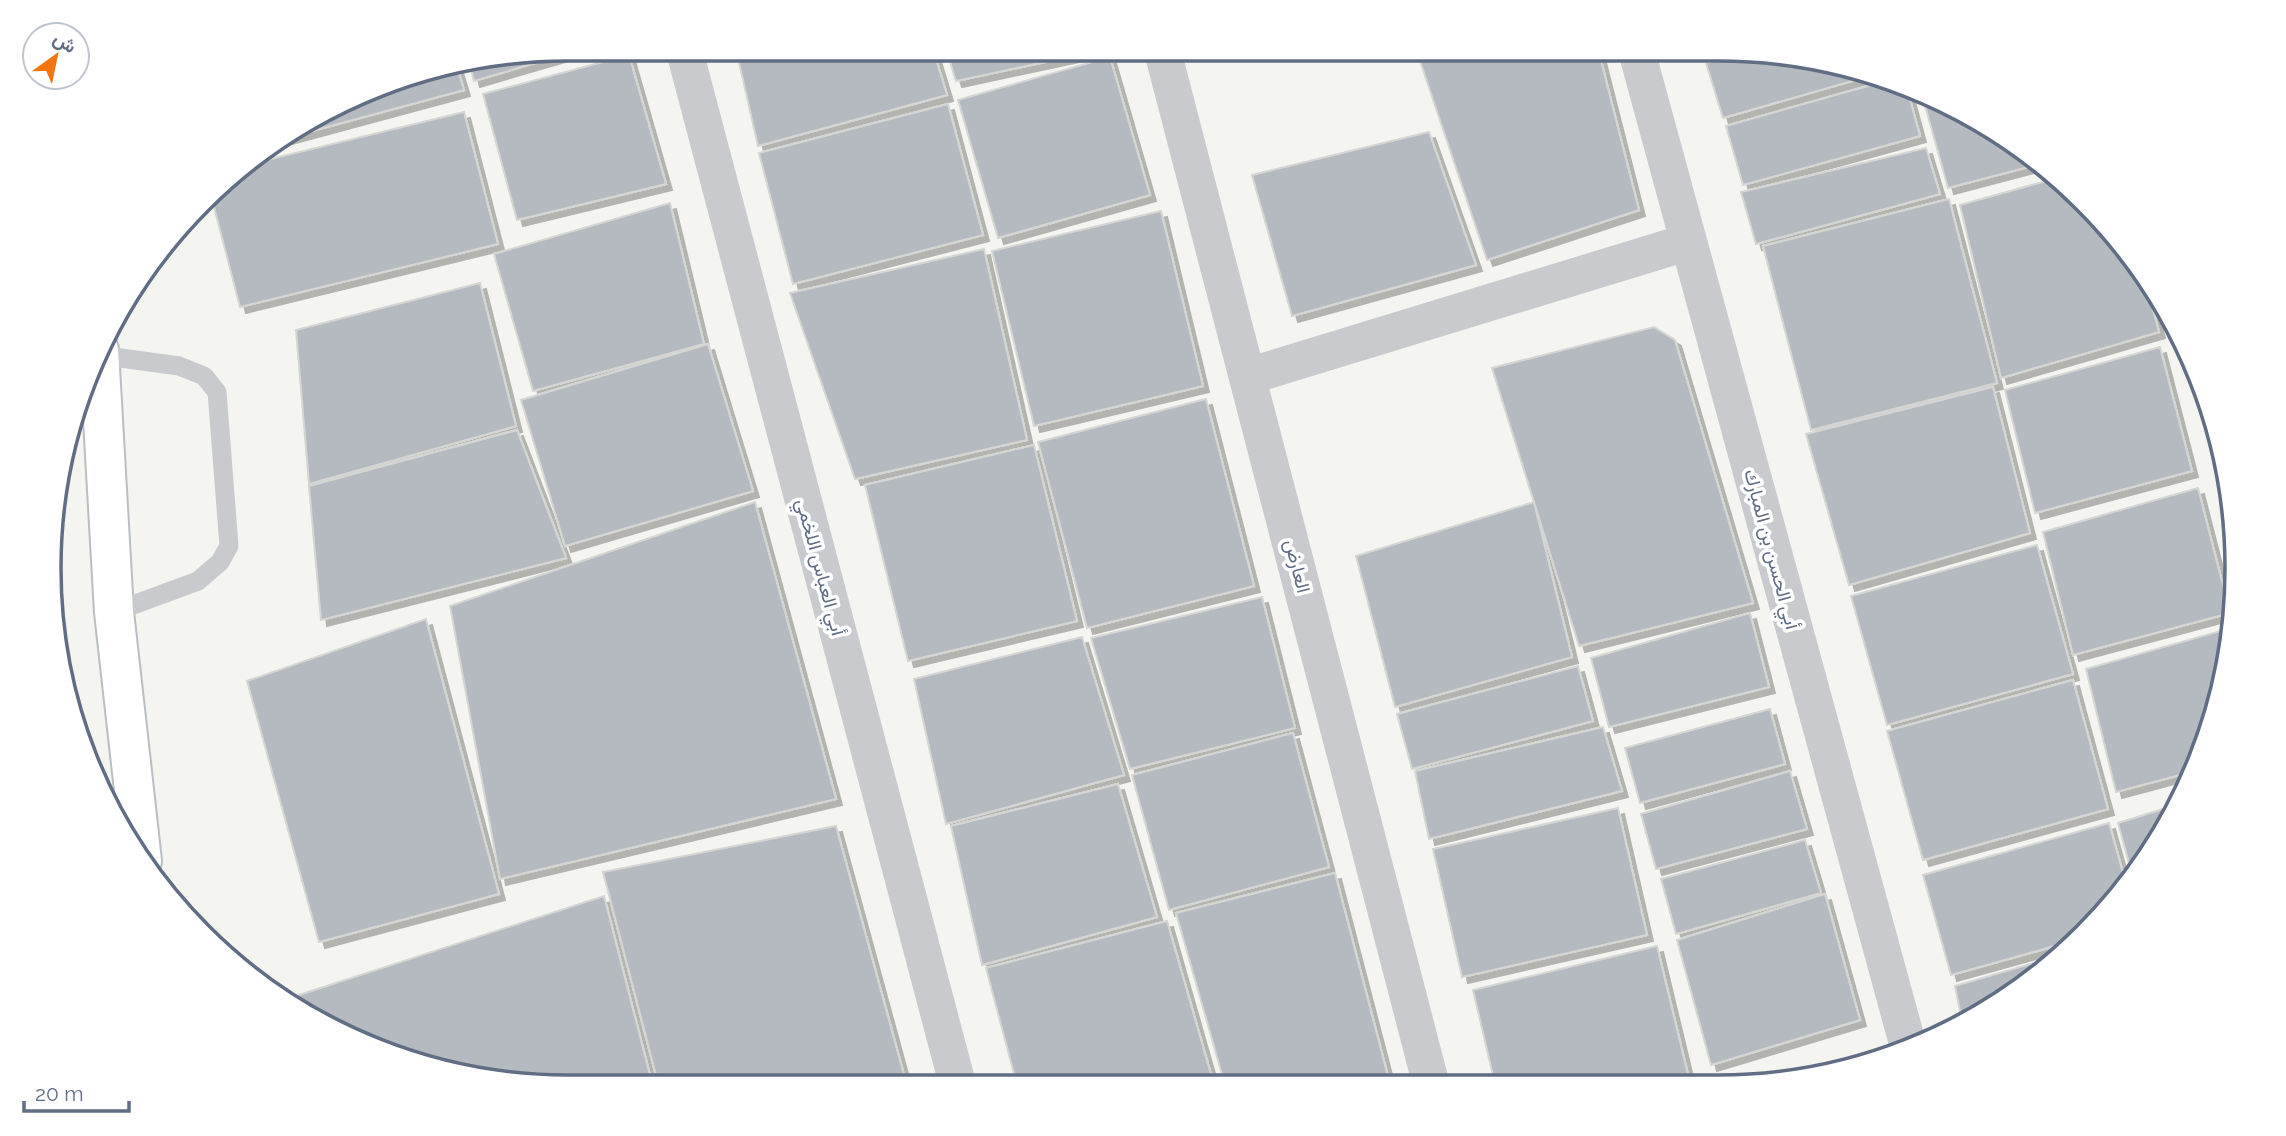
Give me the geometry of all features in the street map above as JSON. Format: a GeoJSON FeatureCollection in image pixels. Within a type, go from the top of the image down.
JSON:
{"type":"FeatureCollection","features":[{"type":"Feature","properties":{"kind":"main road"},"geometry":{"type":"LineString","coordinates":[[100,374],[114,612],[139,838]]}},
{"type":"Feature","properties":{"kind":"street","name":"أبي العباس اللخمي"},"geometry":{"type":"LineString","coordinates":[[687,61],[955,1075]]}},
{"type":"Feature","properties":{"kind":"street","name":"العارض"},"geometry":{"type":"LineString","coordinates":[[1165,61],[1429,1075]]}},
{"type":"Feature","properties":{"kind":"street","name":"أبي الحسن بن المبارك"},"geometry":{"type":"LineString","coordinates":[[1639,61],[1906,1038]]}},
{"type":"Feature","properties":{"kind":"street"},"geometry":{"type":"LineString","coordinates":[[1249,376],[1688,242]]}},
{"type":"Feature","properties":{"kind":"lane"},"geometry":{"type":"LineString","coordinates":[[109,355],[179,366],[204,376],[217,393],[229,546],[220,562],[198,581],[114,612]]}},
{"type":"Feature","properties":{"kind":"building"},"geometry":{"type":"Polygon","coordinates":[[[607,61],[631,61],[666,184],[517,220],[483,94],[607,61]]]}},
{"type":"Feature","properties":{"kind":"building"},"geometry":{"type":"Polygon","coordinates":[[[739,61],[937,61],[947,95],[758,146],[739,61]]]}},
{"type":"Feature","properties":{"kind":"building"},"geometry":{"type":"Polygon","coordinates":[[[950,61],[1050,61],[956,81],[950,61]]]}},
{"type":"Feature","properties":{"kind":"building"},"geometry":{"type":"Polygon","coordinates":[[[1096,61],[1111,61],[1150,195],[998,238],[958,100],[1096,61]]]}},
{"type":"Feature","properties":{"kind":"building"},"geometry":{"type":"Polygon","coordinates":[[[1420,61],[1601,61],[1639,210],[1487,260],[1420,61]]]}},
{"type":"Feature","properties":{"kind":"building"},"geometry":{"type":"Polygon","coordinates":[[[539,62],[474,81],[471,71],[539,62]]]}},
{"type":"Feature","properties":{"kind":"building"},"geometry":{"type":"Polygon","coordinates":[[[1751,62],[1817,71],[1854,80],[1723,118],[1706,63],[1751,62]]]}},
{"type":"Feature","properties":{"kind":"building"},"geometry":{"type":"Polygon","coordinates":[[[459,74],[464,90],[312,131],[374,100],[437,79],[459,74]]]}},
{"type":"Feature","properties":{"kind":"building"},"geometry":{"type":"Polygon","coordinates":[[[1871,85],[1910,99],[1920,136],[1743,185],[1726,126],[1871,85]]]}},
{"type":"Feature","properties":{"kind":"building"},"geometry":{"type":"Polygon","coordinates":[[[948,104],[983,235],[793,284],[759,153],[948,104]]]}},
{"type":"Feature","properties":{"kind":"building"},"geometry":{"type":"Polygon","coordinates":[[[1925,106],[1971,129],[2028,167],[1948,188],[1925,106]]]}},
{"type":"Feature","properties":{"kind":"building"},"geometry":{"type":"Polygon","coordinates":[[[464,112],[498,244],[240,307],[214,206],[269,159],[464,112]]]}},
{"type":"Feature","properties":{"kind":"building"},"geometry":{"type":"Polygon","coordinates":[[[1429,132],[1476,265],[1292,316],[1252,175],[1429,132]]]}},
{"type":"Feature","properties":{"kind":"building"},"geometry":{"type":"Polygon","coordinates":[[[1926,148],[1940,194],[1756,244],[1741,192],[1926,148]]]}},
{"type":"Feature","properties":{"kind":"building"},"geometry":{"type":"Polygon","coordinates":[[[2045,181],[2099,234],[2120,260],[2153,308],[2159,332],[2001,378],[1960,205],[2045,181]]]}},
{"type":"Feature","properties":{"kind":"building"},"geometry":{"type":"Polygon","coordinates":[[[1949,199],[1997,383],[1811,430],[1763,246],[1949,199]]]}},
{"type":"Feature","properties":{"kind":"building"},"geometry":{"type":"Polygon","coordinates":[[[670,203],[704,344],[533,391],[494,254],[670,203]]]}},
{"type":"Feature","properties":{"kind":"building"},"geometry":{"type":"Polygon","coordinates":[[[1161,211],[1203,386],[1034,426],[992,251],[1161,211]]]}},
{"type":"Feature","properties":{"kind":"building"},"geometry":{"type":"Polygon","coordinates":[[[984,249],[1027,440],[855,479],[790,293],[984,249]]]}},
{"type":"Feature","properties":{"kind":"building"},"geometry":{"type":"Polygon","coordinates":[[[480,283],[516,426],[309,484],[296,330],[480,283]]]}},
{"type":"Feature","properties":{"kind":"building"},"geometry":{"type":"Polygon","coordinates":[[[1654,327],[1675,340],[1753,603],[1579,646],[1492,368],[1654,327]]]}},
{"type":"Feature","properties":{"kind":"building"},"geometry":{"type":"Polygon","coordinates":[[[708,344],[753,491],[565,546],[521,400],[708,344]]]}},
{"type":"Feature","properties":{"kind":"building"},"geometry":{"type":"Polygon","coordinates":[[[2160,347],[2192,471],[2035,513],[2005,390],[2160,347]]]}},
{"type":"Feature","properties":{"kind":"building"},"geometry":{"type":"Polygon","coordinates":[[[1993,387],[2030,533],[1849,585],[1806,434],[1993,387]]]}},
{"type":"Feature","properties":{"kind":"building"},"geometry":{"type":"Polygon","coordinates":[[[1206,399],[1254,586],[1087,628],[1038,442],[1206,399]]]}},
{"type":"Feature","properties":{"kind":"building"},"geometry":{"type":"Polygon","coordinates":[[[517,430],[566,558],[321,620],[309,486],[517,430]]]}},
{"type":"Feature","properties":{"kind":"building"},"geometry":{"type":"Polygon","coordinates":[[[1034,445],[1077,621],[908,661],[865,485],[1034,445]]]}},
{"type":"Feature","properties":{"kind":"building"},"geometry":{"type":"Polygon","coordinates":[[[2198,488],[2224,591],[2222,615],[2073,655],[2043,532],[2198,488]]]}},
{"type":"Feature","properties":{"kind":"building"},"geometry":{"type":"Polygon","coordinates":[[[755,502],[836,799],[500,879],[450,606],[755,502]]]}},
{"type":"Feature","properties":{"kind":"building"},"geometry":{"type":"Polygon","coordinates":[[[1534,502],[1572,657],[1395,707],[1356,556],[1534,502]]]}},
{"type":"Feature","properties":{"kind":"building"},"geometry":{"type":"Polygon","coordinates":[[[2037,545],[2073,674],[1887,725],[1851,596],[2037,545]]]}},
{"type":"Feature","properties":{"kind":"building"},"geometry":{"type":"Polygon","coordinates":[[[1262,597],[1295,728],[1130,769],[1091,638],[1262,597]]]}},
{"type":"Feature","properties":{"kind":"building"},"geometry":{"type":"Polygon","coordinates":[[[1750,613],[1769,687],[1609,727],[1591,658],[1750,613]]]}},
{"type":"Feature","properties":{"kind":"building"},"geometry":{"type":"Polygon","coordinates":[[[426,619],[499,894],[319,942],[247,681],[426,619]]]}},
{"type":"Feature","properties":{"kind":"building"},"geometry":{"type":"Polygon","coordinates":[[[2220,631],[2207,699],[2198,731],[2180,775],[2116,792],[2086,669],[2220,631]]]}},
{"type":"Feature","properties":{"kind":"building"},"geometry":{"type":"Polygon","coordinates":[[[1082,637],[1124,775],[946,824],[914,679],[1082,637]]]}},
{"type":"Feature","properties":{"kind":"building"},"geometry":{"type":"Polygon","coordinates":[[[1578,666],[1593,721],[1412,769],[1397,714],[1578,666]]]}},
{"type":"Feature","properties":{"kind":"building"},"geometry":{"type":"Polygon","coordinates":[[[2073,680],[2108,809],[1923,860],[1887,731],[2073,680]]]}},
{"type":"Feature","properties":{"kind":"building"},"geometry":{"type":"Polygon","coordinates":[[[1770,709],[1785,764],[1640,803],[1625,748],[1770,709]]]}},
{"type":"Feature","properties":{"kind":"building"},"geometry":{"type":"Polygon","coordinates":[[[1603,727],[1622,791],[1429,839],[1415,771],[1603,727]]]}},
{"type":"Feature","properties":{"kind":"building"},"geometry":{"type":"Polygon","coordinates":[[[1293,733],[1329,867],[1169,910],[1132,775],[1293,733]]]}},
{"type":"Feature","properties":{"kind":"building"},"geometry":{"type":"Polygon","coordinates":[[[1790,771],[1807,829],[1656,869],[1641,814],[1790,771]]]}},
{"type":"Feature","properties":{"kind":"building"},"geometry":{"type":"Polygon","coordinates":[[[1118,784],[1157,917],[982,965],[951,826],[1118,784]]]}},
{"type":"Feature","properties":{"kind":"building"},"geometry":{"type":"Polygon","coordinates":[[[1618,808],[1647,935],[1462,977],[1433,849],[1618,808]]]}},
{"type":"Feature","properties":{"kind":"building"},"geometry":{"type":"Polygon","coordinates":[[[2163,809],[2129,864],[2118,823],[2163,809]]]}},
{"type":"Feature","properties":{"kind":"building"},"geometry":{"type":"Polygon","coordinates":[[[2109,823],[2123,872],[2099,902],[2055,946],[1951,975],[1923,875],[2109,823]]]}},
{"type":"Feature","properties":{"kind":"building"},"geometry":{"type":"Polygon","coordinates":[[[836,826],[904,1075],[656,1075],[603,872],[836,826]]]}},
{"type":"Feature","properties":{"kind":"building"},"geometry":{"type":"Polygon","coordinates":[[[1805,840],[1821,893],[1676,934],[1661,879],[1805,840]]]}},
{"type":"Feature","properties":{"kind":"building"},"geometry":{"type":"Polygon","coordinates":[[[1335,873],[1388,1075],[1222,1075],[1176,913],[1335,873]]]}},
{"type":"Feature","properties":{"kind":"building"},"geometry":{"type":"Polygon","coordinates":[[[1825,894],[1860,1020],[1711,1065],[1677,940],[1825,894]]]}},
{"type":"Feature","properties":{"kind":"building"},"geometry":{"type":"Polygon","coordinates":[[[604,896],[650,1075],[535,1074],[469,1065],[405,1048],[374,1036],[315,1007],[299,995],[604,896]]]}},
{"type":"Feature","properties":{"kind":"building"},"geometry":{"type":"Polygon","coordinates":[[[1167,921],[1211,1075],[1014,1075],[986,968],[1167,921]]]}},
{"type":"Feature","properties":{"kind":"building"},"geometry":{"type":"Polygon","coordinates":[[[1657,946],[1688,1075],[1493,1075],[1473,990],[1657,946]]]}},
{"type":"Feature","properties":{"kind":"building"},"geometry":{"type":"Polygon","coordinates":[[[2035,963],[2000,989],[1960,1013],[1955,986],[2035,963]]]}}]}
